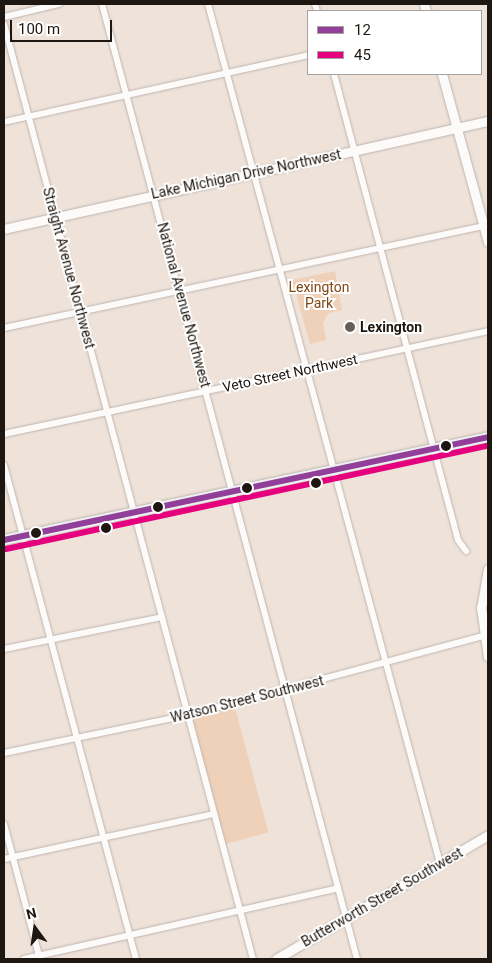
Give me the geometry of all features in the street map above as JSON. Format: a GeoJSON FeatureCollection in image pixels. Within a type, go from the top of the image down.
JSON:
{"type":"FeatureCollection","features":[{"type":"Feature","properties":{"kind":"main road"},"geometry":{"type":"LineString","coordinates":[[4,540],[488,437]]}},
{"type":"Feature","properties":{"kind":"street"},"geometry":{"type":"LineString","coordinates":[[4,16],[59,4]]}},
{"type":"Feature","properties":{"kind":"street","name":"National Avenue Northwest"},"geometry":{"type":"LineString","coordinates":[[102,4],[207,391],[357,959]]}},
{"type":"Feature","properties":{"kind":"street"},"geometry":{"type":"LineString","coordinates":[[208,4],[255,172],[333,471],[440,863]]}},
{"type":"Feature","properties":{"kind":"street","name":"Straight Avenue Northwest"},"geometry":{"type":"LineString","coordinates":[[4,24],[239,914],[253,959]]}},
{"type":"Feature","properties":{"kind":"street"},"geometry":{"type":"LineString","coordinates":[[4,122],[307,55]]}},
{"type":"Feature","properties":{"kind":"street"},"geometry":{"type":"LineString","coordinates":[[334,75],[458,540],[466,551]]}},
{"type":"Feature","properties":{"kind":"street"},"geometry":{"type":"LineString","coordinates":[[442,75],[488,242]]}},
{"type":"Feature","properties":{"kind":"street","name":"Lake Michigan Drive Northwest"},"geometry":{"type":"LineString","coordinates":[[4,229],[488,121]]}},
{"type":"Feature","properties":{"kind":"street"},"geometry":{"type":"LineString","coordinates":[[4,328],[484,226]]}},
{"type":"Feature","properties":{"kind":"street","name":"Veto Street Northwest"},"geometry":{"type":"LineString","coordinates":[[4,434],[488,331]]}},
{"type":"Feature","properties":{"kind":"street"},"geometry":{"type":"LineString","coordinates":[[4,465],[136,959]]}},
{"type":"Feature","properties":{"kind":"street"},"geometry":{"type":"LineString","coordinates":[[488,569],[481,608],[488,657]]}},
{"type":"Feature","properties":{"kind":"street"},"geometry":{"type":"LineString","coordinates":[[4,649],[162,617]]}},
{"type":"Feature","properties":{"kind":"street","name":"Watson Street Southwest"},"geometry":{"type":"LineString","coordinates":[[4,753],[188,716],[486,636]]}},
{"type":"Feature","properties":{"kind":"street"},"geometry":{"type":"LineString","coordinates":[[4,858],[104,839],[214,814]]}},
{"type":"Feature","properties":{"kind":"street"},"geometry":{"type":"LineString","coordinates":[[4,824],[39,956]]}},
{"type":"Feature","properties":{"kind":"street","name":"Butterworth Street Southwest"},"geometry":{"type":"LineString","coordinates":[[276,959],[488,835]]}},
{"type":"Feature","properties":{"kind":"street"},"geometry":{"type":"LineString","coordinates":[[24,959],[239,914],[338,888]]}},
{"type":"Feature","properties":{"kind":"green space","name":"Lexington Park"},"geometry":{"type":"Polygon","coordinates":[[[335,271],[342,310],[328,313],[323,323],[326,340],[310,344],[292,280],[335,271]]]}},
{"type":"Feature","properties":{"kind":"green space"},"geometry":{"type":"Polygon","coordinates":[[[234,704],[268,832],[223,845],[189,716],[234,704]]]}},
{"type":"Feature","properties":{"kind":"transit line","name":"12"},"geometry":{"type":"LineString","coordinates":[[4,540],[488,437]]}},
{"type":"Feature","properties":{"kind":"transit line","name":"45"},"geometry":{"type":"LineString","coordinates":[[6,549],[488,446]]}},
{"type":"Feature","properties":{"kind":"place","name":"Lexington"},"geometry":{"type":"Point","coordinates":[350,327]}}]}
